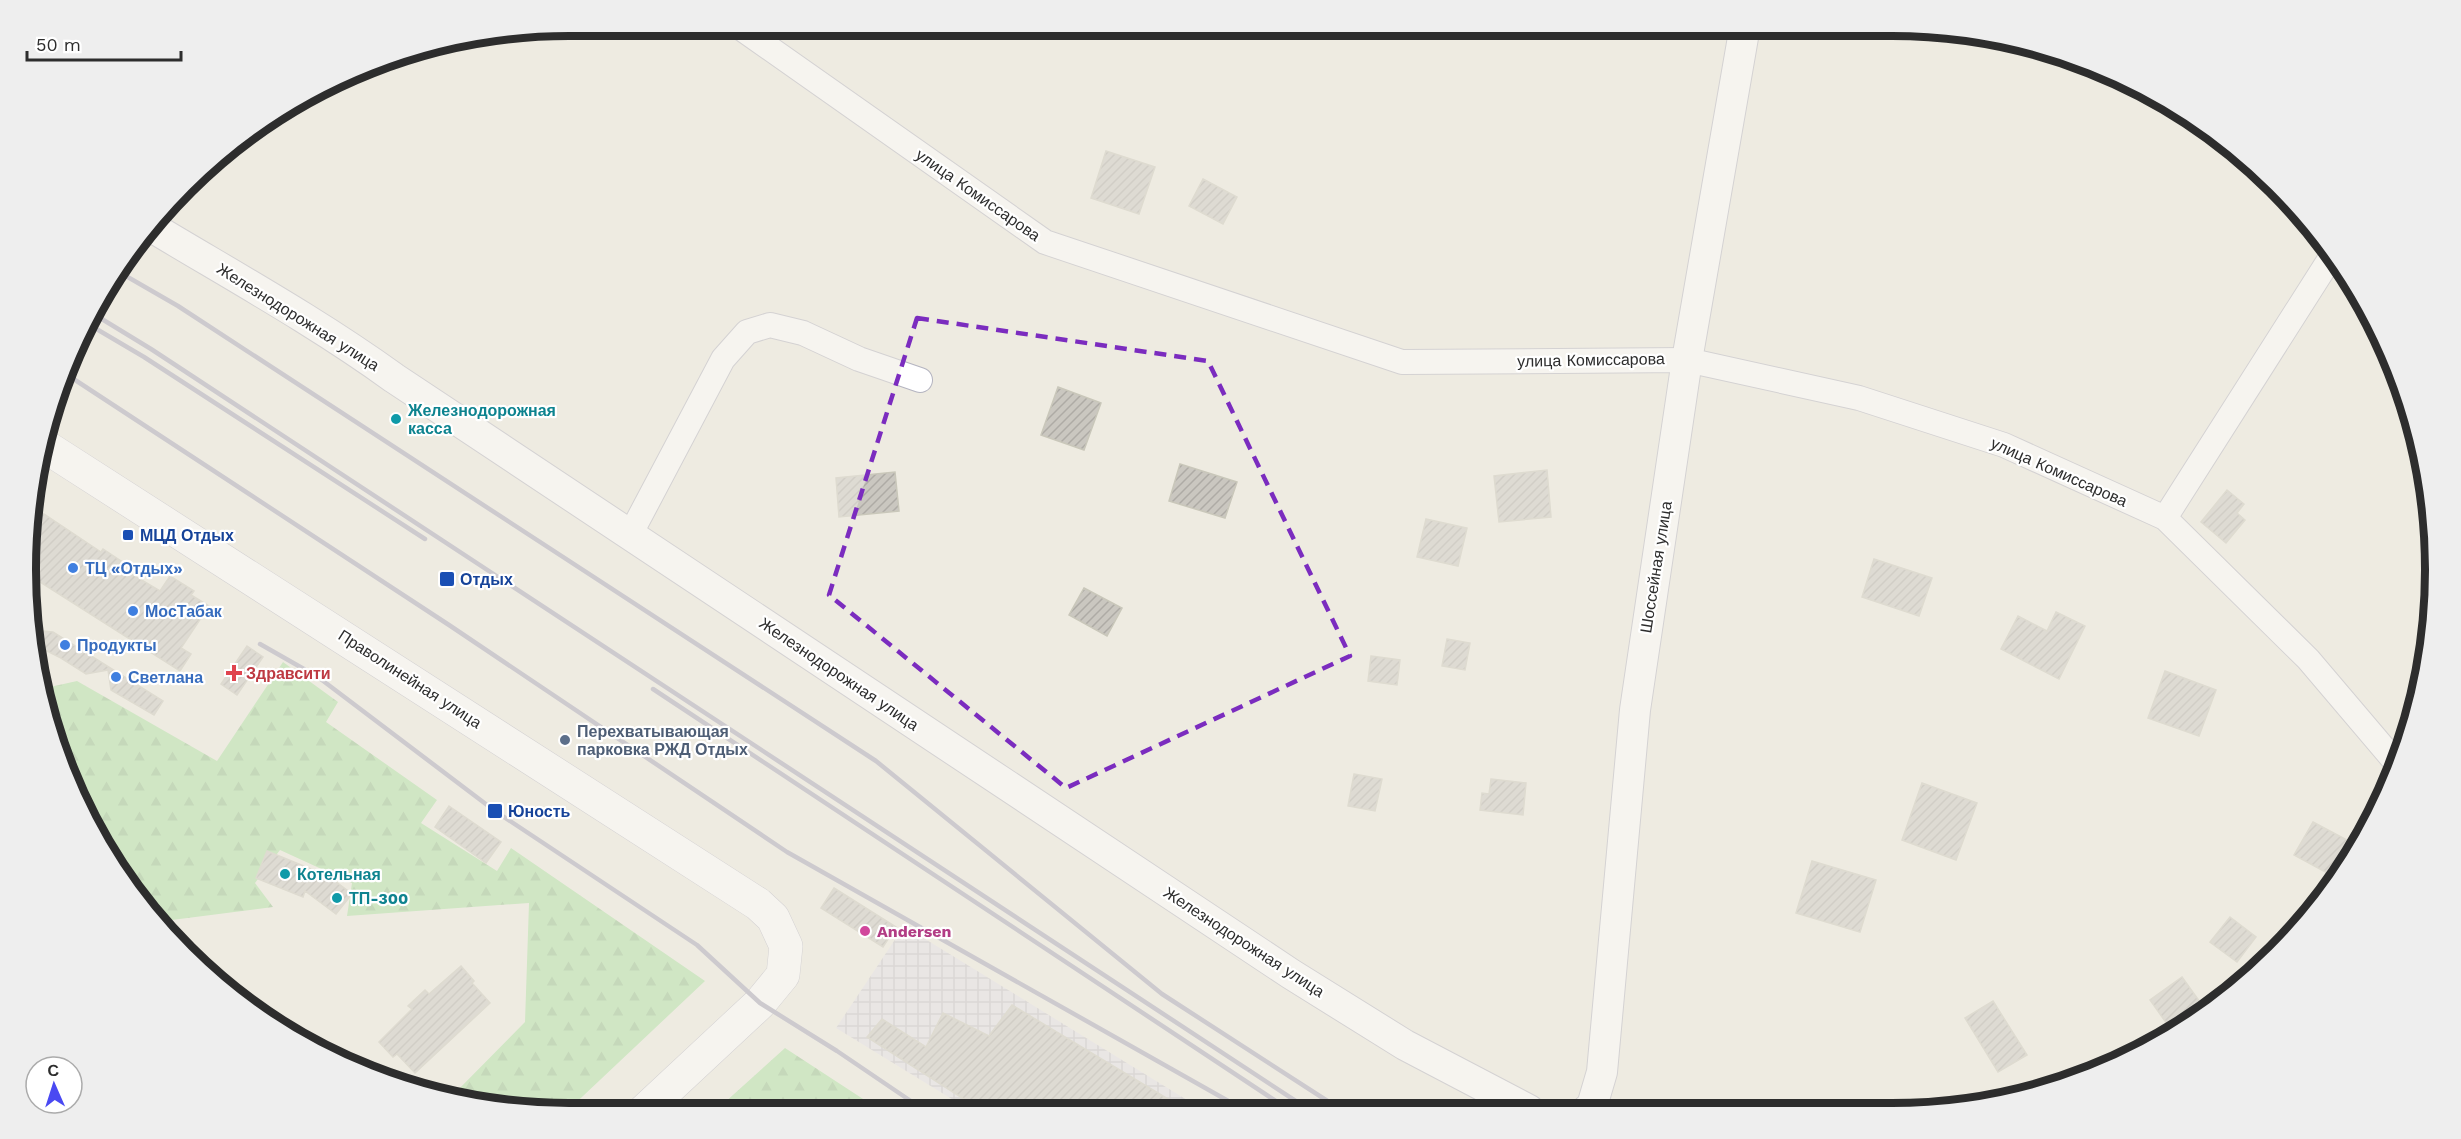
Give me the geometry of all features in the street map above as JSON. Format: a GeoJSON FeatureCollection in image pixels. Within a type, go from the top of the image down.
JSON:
{"type":"FeatureCollection","features":[{"type":"Feature","properties":{"kind":"main road","name":"Праволинейная улица"},"geometry":{"type":"LineString","coordinates":[[50,449],[758,904],[773,918],[786,946],[783,975],[760,1003],[653,1103]]}},
{"type":"Feature","properties":{"kind":"street","name":"улица Комиссарова"},"geometry":{"type":"LineString","coordinates":[[752,36],[1045,242],[1402,362],[1687,360],[1859,398],[2004,445],[2165,518],[2308,659],[2391,757]]}},
{"type":"Feature","properties":{"kind":"street","name":"Шоссейная улица"},"geometry":{"type":"LineString","coordinates":[[1593,1103],[1602,1072],[1635,710],[1687,360],[1743,36]]}},
{"type":"Feature","properties":{"kind":"street","name":"Железнодорожная улица"},"geometry":{"type":"LineString","coordinates":[[158,231],[305,320],[339,338],[630,535],[1291,974],[1405,1045],[1516,1103]]}},
{"type":"Feature","properties":{"kind":"street"},"geometry":{"type":"LineString","coordinates":[[2165,518],[2328,263]]}},
{"type":"Feature","properties":{"kind":"street"},"geometry":{"type":"LineString","coordinates":[[630,535],[723,359],[747,332],[770,325],[803,333],[859,359],[920,380]]}},
{"type":"Feature","properties":{"kind":"highlighted area"},"geometry":{"type":"Polygon","coordinates":[[[917,318],[1208,361],[1350,656],[1066,788],[829,595],[917,318]]]}},
{"type":"Feature","properties":{"kind":"shaded area"},"geometry":{"type":"Polygon","coordinates":[[[904,926],[1192,1103],[958,1103],[836,1028],[904,926]]]}},
{"type":"Feature","properties":{"kind":"green space"},"geometry":{"type":"Polygon","coordinates":[[[283,662],[338,702],[326,722],[437,800],[421,823],[497,871],[511,848],[705,981],[576,1103],[535,1102],[457,1091],[525,1022],[529,903],[347,916],[352,883],[280,850],[255,883],[273,907],[168,921],[126,866],[91,805],[64,741],[49,687],[77,681],[217,761],[283,662]]]}},
{"type":"Feature","properties":{"kind":"green space"},"geometry":{"type":"Polygon","coordinates":[[[785,1048],[869,1103],[724,1103],[785,1048]]]}},
{"type":"Feature","properties":{"kind":"building"},"geometry":{"type":"Polygon","coordinates":[[[1106,151],[1155,167],[1139,214],[1091,198],[1106,151]]]}},
{"type":"Feature","properties":{"kind":"building"},"geometry":{"type":"Polygon","coordinates":[[[1203,179],[1237,197],[1223,224],[1189,206],[1203,179]]]}},
{"type":"Feature","properties":{"kind":"building"},"geometry":{"type":"Polygon","coordinates":[[[1058,387],[1101,403],[1084,450],[1041,435],[1058,387]]]}},
{"type":"Feature","properties":{"kind":"building"},"geometry":{"type":"Polygon","coordinates":[[[1180,464],[1237,482],[1225,518],[1169,501],[1180,464]]]}},
{"type":"Feature","properties":{"kind":"building"},"geometry":{"type":"Polygon","coordinates":[[[1547,470],[1551,517],[1499,522],[1494,476],[1547,470]]]}},
{"type":"Feature","properties":{"kind":"building"},"geometry":{"type":"Polygon","coordinates":[[[895,472],[899,511],[839,517],[836,478],[895,472]]]}},
{"type":"Feature","properties":{"kind":"building"},"geometry":{"type":"Polygon","coordinates":[[[2227,490],[2244,504],[2237,513],[2245,520],[2226,543],[2201,522],[2227,490]]]}},
{"type":"Feature","properties":{"kind":"building","name":"ТЦ «Отдых»"},"geometry":{"type":"Polygon","coordinates":[[[40,511],[101,552],[103,549],[121,561],[118,566],[160,591],[170,576],[194,591],[191,595],[209,606],[181,648],[191,654],[180,671],[36,580],[40,511]]]}},
{"type":"Feature","properties":{"kind":"building"},"geometry":{"type":"Polygon","coordinates":[[[1426,519],[1467,528],[1458,566],[1417,557],[1426,519]]]}},
{"type":"Feature","properties":{"kind":"building"},"geometry":{"type":"Polygon","coordinates":[[[1874,559],[1932,578],[1919,616],[1862,597],[1874,559]]]}},
{"type":"Feature","properties":{"kind":"building"},"geometry":{"type":"Polygon","coordinates":[[[1084,588],[1122,608],[1107,636],[1069,615],[1084,588]]]}},
{"type":"Feature","properties":{"kind":"building"},"geometry":{"type":"Polygon","coordinates":[[[2056,612],[2085,626],[2059,679],[2001,649],[2018,616],[2047,631],[2056,612]]]}},
{"type":"Feature","properties":{"kind":"building"},"geometry":{"type":"Polygon","coordinates":[[[40,631],[53,632],[163,701],[154,715],[111,690],[108,670],[86,674],[42,649],[40,631]]]}},
{"type":"Feature","properties":{"kind":"building"},"geometry":{"type":"Polygon","coordinates":[[[1447,639],[1470,643],[1465,670],[1442,666],[1447,639]]]}},
{"type":"Feature","properties":{"kind":"building"},"geometry":{"type":"Polygon","coordinates":[[[247,646],[263,657],[237,695],[221,684],[247,646]]]}},
{"type":"Feature","properties":{"kind":"building"},"geometry":{"type":"Polygon","coordinates":[[[1371,656],[1400,660],[1397,685],[1368,681],[1371,656]]]}},
{"type":"Feature","properties":{"kind":"building"},"geometry":{"type":"Polygon","coordinates":[[[2165,671],[2216,690],[2199,736],[2148,718],[2165,671]]]}},
{"type":"Feature","properties":{"kind":"building"},"geometry":{"type":"Polygon","coordinates":[[[1354,774],[1382,779],[1375,811],[1348,806],[1354,774]]]}},
{"type":"Feature","properties":{"kind":"building"},"geometry":{"type":"Polygon","coordinates":[[[1491,779],[1526,783],[1523,815],[1480,810],[1482,793],[1489,794],[1491,779]]]}},
{"type":"Feature","properties":{"kind":"building"},"geometry":{"type":"Polygon","coordinates":[[[1922,783],[1977,803],[1956,860],[1902,840],[1922,783]]]}},
{"type":"Feature","properties":{"kind":"building"},"geometry":{"type":"Polygon","coordinates":[[[449,806],[501,842],[486,863],[435,827],[449,806]]]}},
{"type":"Feature","properties":{"kind":"building"},"geometry":{"type":"Polygon","coordinates":[[[2313,822],[2347,840],[2329,874],[2294,855],[2313,822]]]}},
{"type":"Feature","properties":{"kind":"building"},"geometry":{"type":"Polygon","coordinates":[[[267,851],[328,876],[352,894],[336,914],[305,891],[303,897],[256,878],[267,851]]]}},
{"type":"Feature","properties":{"kind":"building"},"geometry":{"type":"Polygon","coordinates":[[[1812,861],[1876,880],[1860,932],[1796,913],[1812,861]]]}},
{"type":"Feature","properties":{"kind":"building"},"geometry":{"type":"Polygon","coordinates":[[[834,888],[896,927],[883,947],[821,908],[834,888]]]}},
{"type":"Feature","properties":{"kind":"building"},"geometry":{"type":"Polygon","coordinates":[[[2230,917],[2256,937],[2237,962],[2210,942],[2230,917]]]}},
{"type":"Feature","properties":{"kind":"building"},"geometry":{"type":"Polygon","coordinates":[[[461,966],[474,981],[472,983],[490,1003],[415,1073],[397,1054],[393,1057],[379,1042],[412,1009],[408,1006],[425,990],[429,994],[461,966]]]}},
{"type":"Feature","properties":{"kind":"building"},"geometry":{"type":"Polygon","coordinates":[[[2182,977],[2201,1004],[2168,1026],[2150,1000],[2182,977]]]}},
{"type":"Feature","properties":{"kind":"building"},"geometry":{"type":"Polygon","coordinates":[[[1993,1001],[2027,1055],[1998,1072],[1965,1018],[1993,1001]]]}},
{"type":"Feature","properties":{"kind":"building"},"geometry":{"type":"Polygon","coordinates":[[[1012,1005],[1175,1103],[970,1103],[867,1037],[882,1019],[926,1047],[943,1013],[989,1036],[1012,1005]]]}},
{"type":"Feature","properties":{"kind":"railway"},"geometry":{"type":"LineString","coordinates":[[125,275],[178,306],[876,761],[1162,994],[1331,1103]]}},
{"type":"Feature","properties":{"kind":"railway"},"geometry":{"type":"LineString","coordinates":[[99,318],[151,349],[1299,1103]]}},
{"type":"Feature","properties":{"kind":"railway"},"geometry":{"type":"LineString","coordinates":[[94,328],[144,357],[425,539]]}},
{"type":"Feature","properties":{"kind":"railway"},"geometry":{"type":"LineString","coordinates":[[72,378],[449,625],[787,852],[1232,1103]]}},
{"type":"Feature","properties":{"kind":"railway"},"geometry":{"type":"LineString","coordinates":[[260,644],[318,677],[495,811],[697,945],[760,1003],[914,1103]]}},
{"type":"Feature","properties":{"kind":"railway"},"geometry":{"type":"LineString","coordinates":[[653,689],[1279,1103]]}},
{"type":"Feature","properties":{"kind":"place","name":"Железнодорожная касса"},"geometry":{"type":"Point","coordinates":[396,419]}},
{"type":"Feature","properties":{"kind":"place","name":"МЦД Отдых"},"geometry":{"type":"Point","coordinates":[128,535]}},
{"type":"Feature","properties":{"kind":"place","name":"ТЦ «Отдых»"},"geometry":{"type":"Point","coordinates":[73,568]}},
{"type":"Feature","properties":{"kind":"place","name":"Отдых"},"geometry":{"type":"Point","coordinates":[447,579]}},
{"type":"Feature","properties":{"kind":"place","name":"МосТабак"},"geometry":{"type":"Point","coordinates":[133,611]}},
{"type":"Feature","properties":{"kind":"place","name":"Продукты"},"geometry":{"type":"Point","coordinates":[65,645]}},
{"type":"Feature","properties":{"kind":"place","name":"Здравсити"},"geometry":{"type":"Point","coordinates":[234,673]}},
{"type":"Feature","properties":{"kind":"place","name":"Светлана"},"geometry":{"type":"Point","coordinates":[116,677]}},
{"type":"Feature","properties":{"kind":"place","name":"Перехватывающая парковка РЖД Отдых"},"geometry":{"type":"Point","coordinates":[565,740]}},
{"type":"Feature","properties":{"kind":"place","name":"Юность"},"geometry":{"type":"Point","coordinates":[495,811]}},
{"type":"Feature","properties":{"kind":"place","name":"Котельная"},"geometry":{"type":"Point","coordinates":[285,874]}},
{"type":"Feature","properties":{"kind":"place","name":"ТП-300"},"geometry":{"type":"Point","coordinates":[337,898]}},
{"type":"Feature","properties":{"kind":"place","name":"Andersen"},"geometry":{"type":"Point","coordinates":[865,931]}}]}
